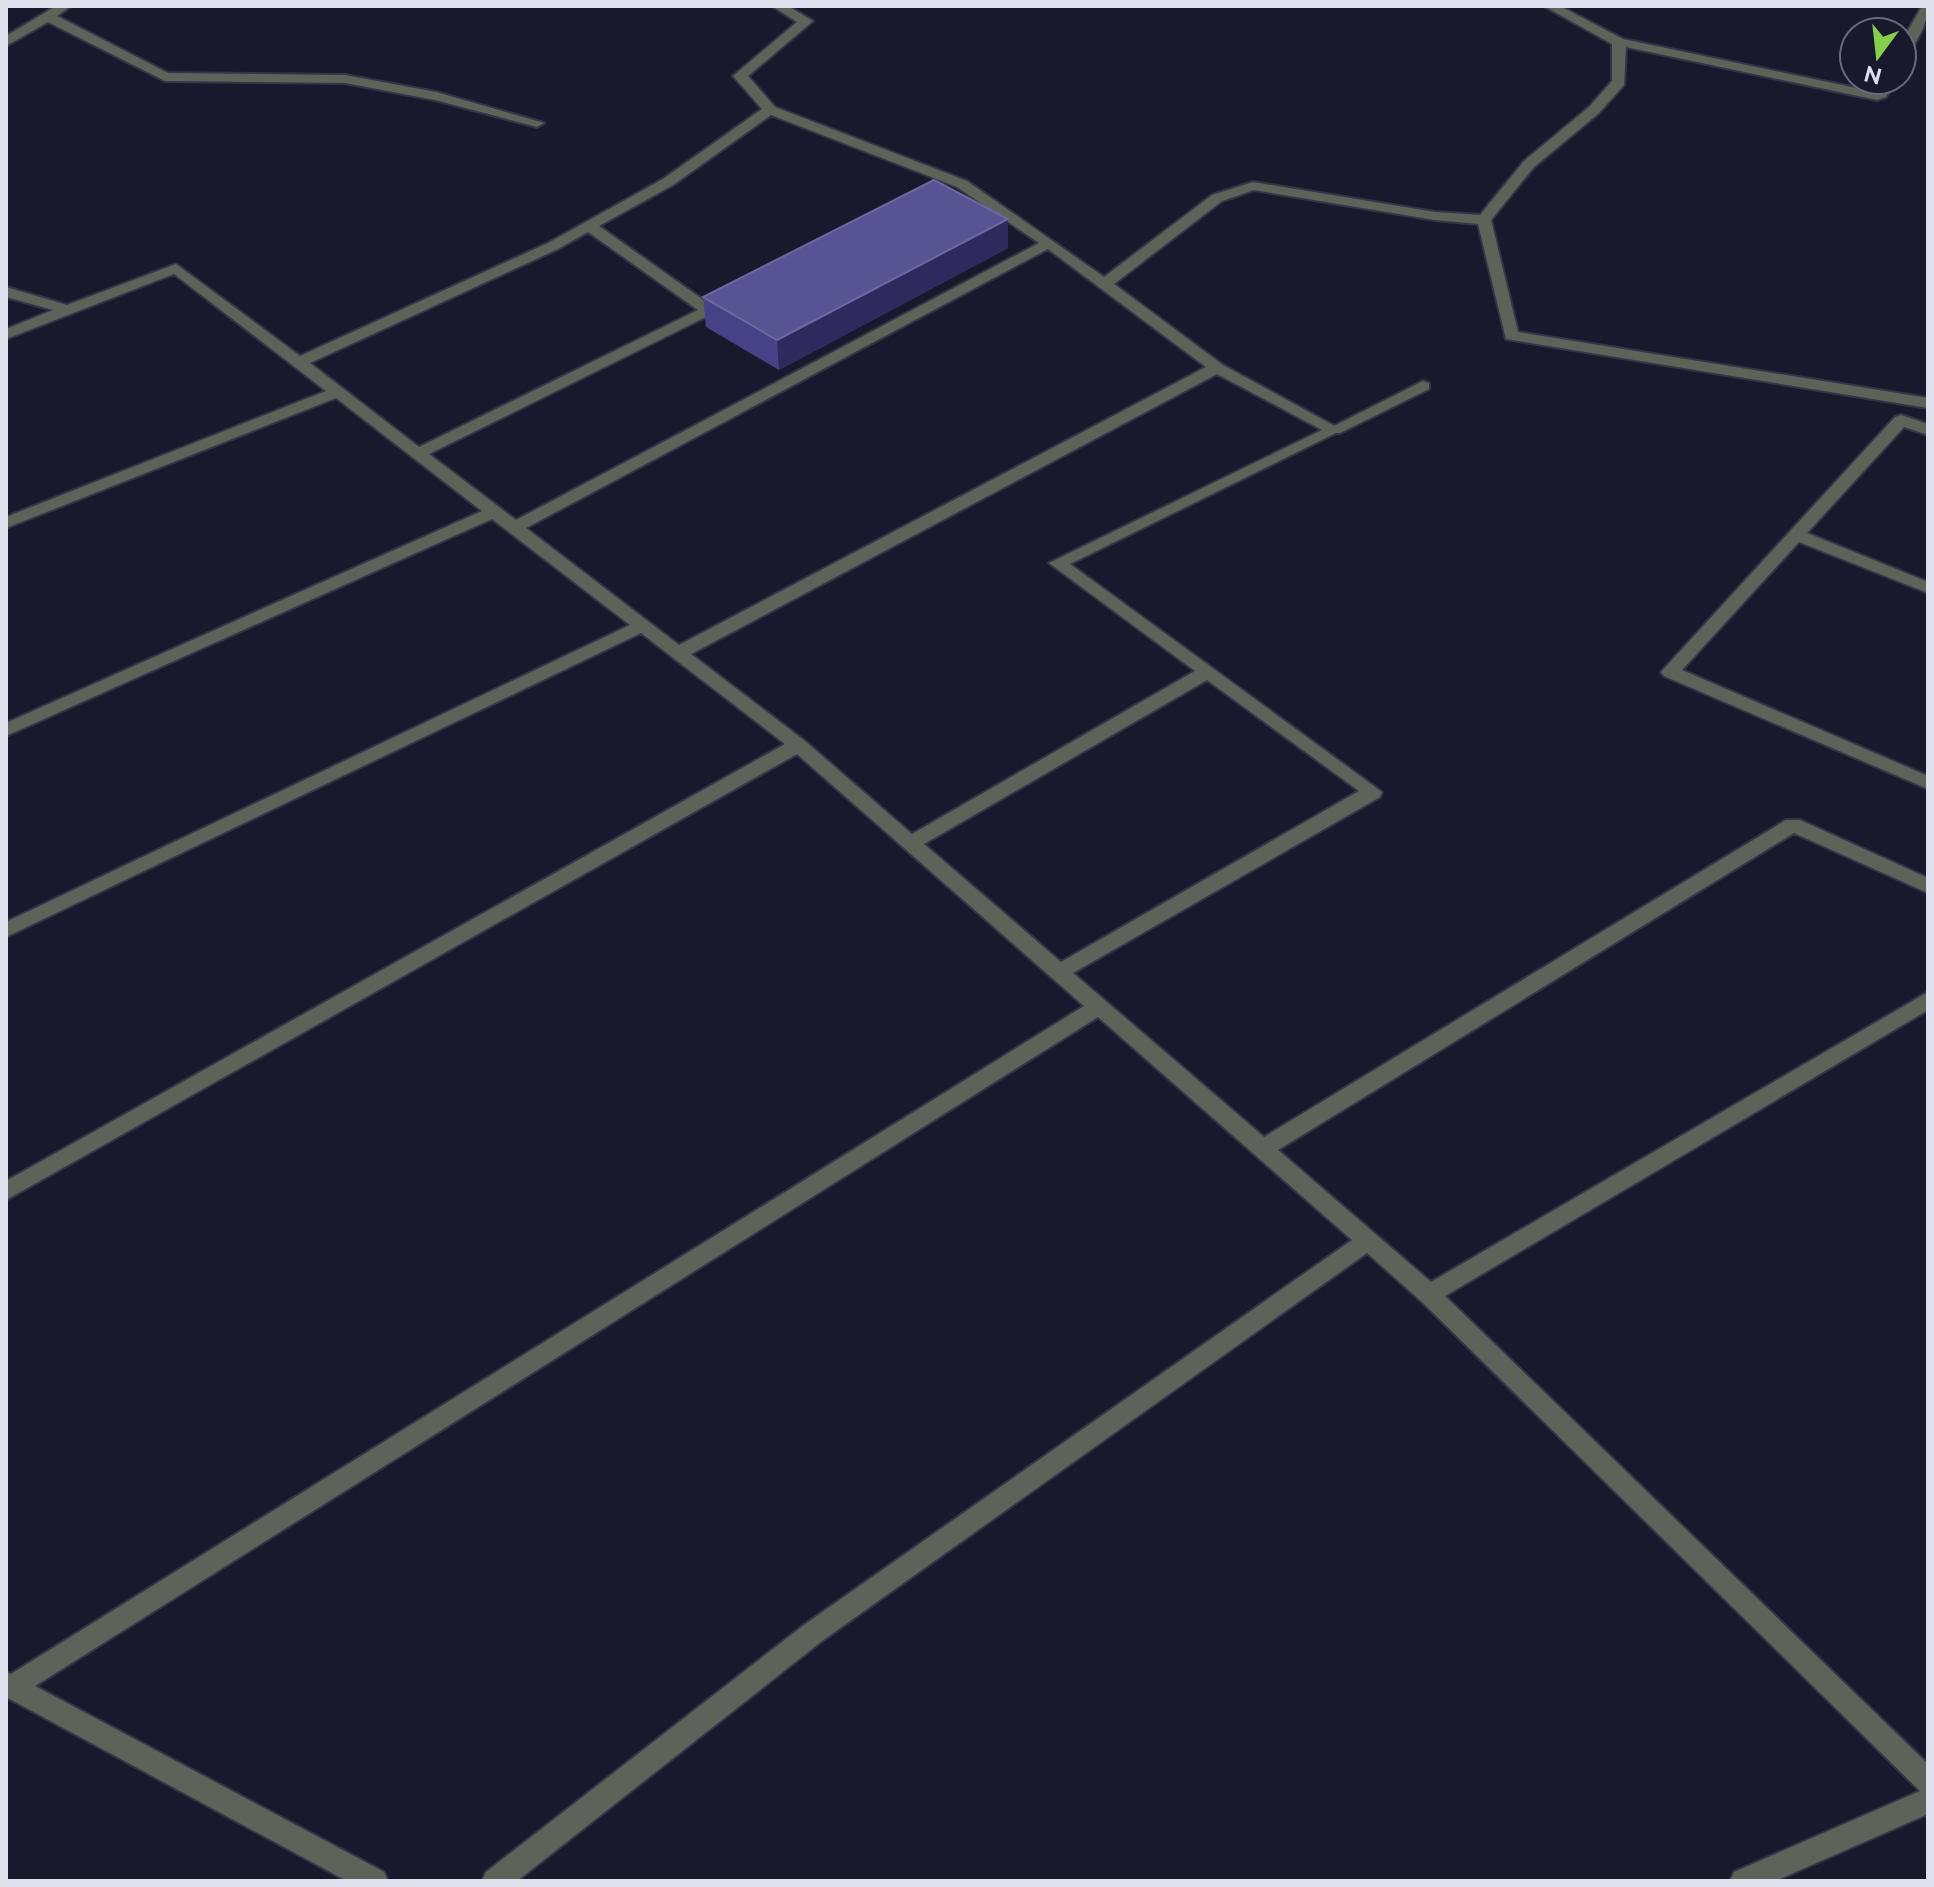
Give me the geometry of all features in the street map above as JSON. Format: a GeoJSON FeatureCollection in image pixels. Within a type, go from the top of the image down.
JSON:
{"type":"FeatureCollection","features":[{"type":"Feature","properties":{"kind":"street"},"geometry":{"type":"LineString","coordinates":[[6,42],[65,6]]}},
{"type":"Feature","properties":{"kind":"street"},"geometry":{"type":"LineString","coordinates":[[778,6],[806,21],[740,76],[770,110],[955,187],[1049,243],[1217,368],[1334,430]]}},
{"type":"Feature","properties":{"kind":"street"},"geometry":{"type":"LineString","coordinates":[[1550,6],[1619,42],[1838,88]]}},
{"type":"Feature","properties":{"kind":"street"},"geometry":{"type":"LineString","coordinates":[[49,17],[165,77],[345,79],[436,96],[537,123]]}},
{"type":"Feature","properties":{"kind":"street"},"geometry":{"type":"LineString","coordinates":[[1484,220],[1529,164],[1594,110],[1619,82],[1619,42]]}},
{"type":"Feature","properties":{"kind":"street"},"geometry":{"type":"LineString","coordinates":[[299,362],[553,246],[668,182],[770,110]]}},
{"type":"Feature","properties":{"kind":"street"},"geometry":{"type":"LineString","coordinates":[[1104,284],[1217,198],[1253,186],[1435,216],[1484,220]]}},
{"type":"Feature","properties":{"kind":"street"},"geometry":{"type":"LineString","coordinates":[[1484,220],[1511,336],[1928,403]]}},
{"type":"Feature","properties":{"kind":"street"},"geometry":{"type":"LineString","coordinates":[[589,226],[708,310]]}},
{"type":"Feature","properties":{"kind":"street"},"geometry":{"type":"LineString","coordinates":[[514,528],[1049,243]]}},
{"type":"Feature","properties":{"kind":"street"},"geometry":{"type":"LineString","coordinates":[[6,334],[176,268],[798,745],[1429,1294],[1928,1782]]}},
{"type":"Feature","properties":{"kind":"street"},"geometry":{"type":"LineString","coordinates":[[417,454],[750,289]]}},
{"type":"Feature","properties":{"kind":"street"},"geometry":{"type":"LineString","coordinates":[[6,292],[68,310]]}},
{"type":"Feature","properties":{"kind":"street"},"geometry":{"type":"LineString","coordinates":[[678,653],[1217,368]]}},
{"type":"Feature","properties":{"kind":"street"},"geometry":{"type":"LineString","coordinates":[[1059,972],[1373,792],[1058,563],[1423,386]]}},
{"type":"Feature","properties":{"kind":"street"},"geometry":{"type":"LineString","coordinates":[[6,523],[337,392]]}},
{"type":"Feature","properties":{"kind":"street"},"geometry":{"type":"LineString","coordinates":[[1928,430],[1901,420],[1670,672],[1928,783]]}},
{"type":"Feature","properties":{"kind":"street"},"geometry":{"type":"LineString","coordinates":[[6,730],[493,512]]}},
{"type":"Feature","properties":{"kind":"street"},"geometry":{"type":"LineString","coordinates":[[1795,534],[1928,588]]}},
{"type":"Feature","properties":{"kind":"street"},"geometry":{"type":"LineString","coordinates":[[6,930],[642,626]]}},
{"type":"Feature","properties":{"kind":"street"},"geometry":{"type":"LineString","coordinates":[[911,843],[1207,672]]}},
{"type":"Feature","properties":{"kind":"street"},"geometry":{"type":"LineString","coordinates":[[6,1191],[798,745]]}},
{"type":"Feature","properties":{"kind":"street"},"geometry":{"type":"LineString","coordinates":[[1262,1149],[1793,825],[1928,886]]}},
{"type":"Feature","properties":{"kind":"street"},"geometry":{"type":"LineString","coordinates":[[1429,1294],[1928,1000]]}},
{"type":"Feature","properties":{"kind":"street"},"geometry":{"type":"LineString","coordinates":[[374,1881],[9,1686],[1098,1007]]}},
{"type":"Feature","properties":{"kind":"street"},"geometry":{"type":"LineString","coordinates":[[496,1881],[813,1633],[1369,1240]]}},
{"type":"Feature","properties":{"kind":"street"},"geometry":{"type":"LineString","coordinates":[[1744,1881],[1928,1801]]}},
{"type":"Feature","properties":{"kind":"building"},"geometry":{"type":"Polygon","coordinates":[[[934,180],[1008,219],[777,340],[703,297],[934,180]]]}}]}
